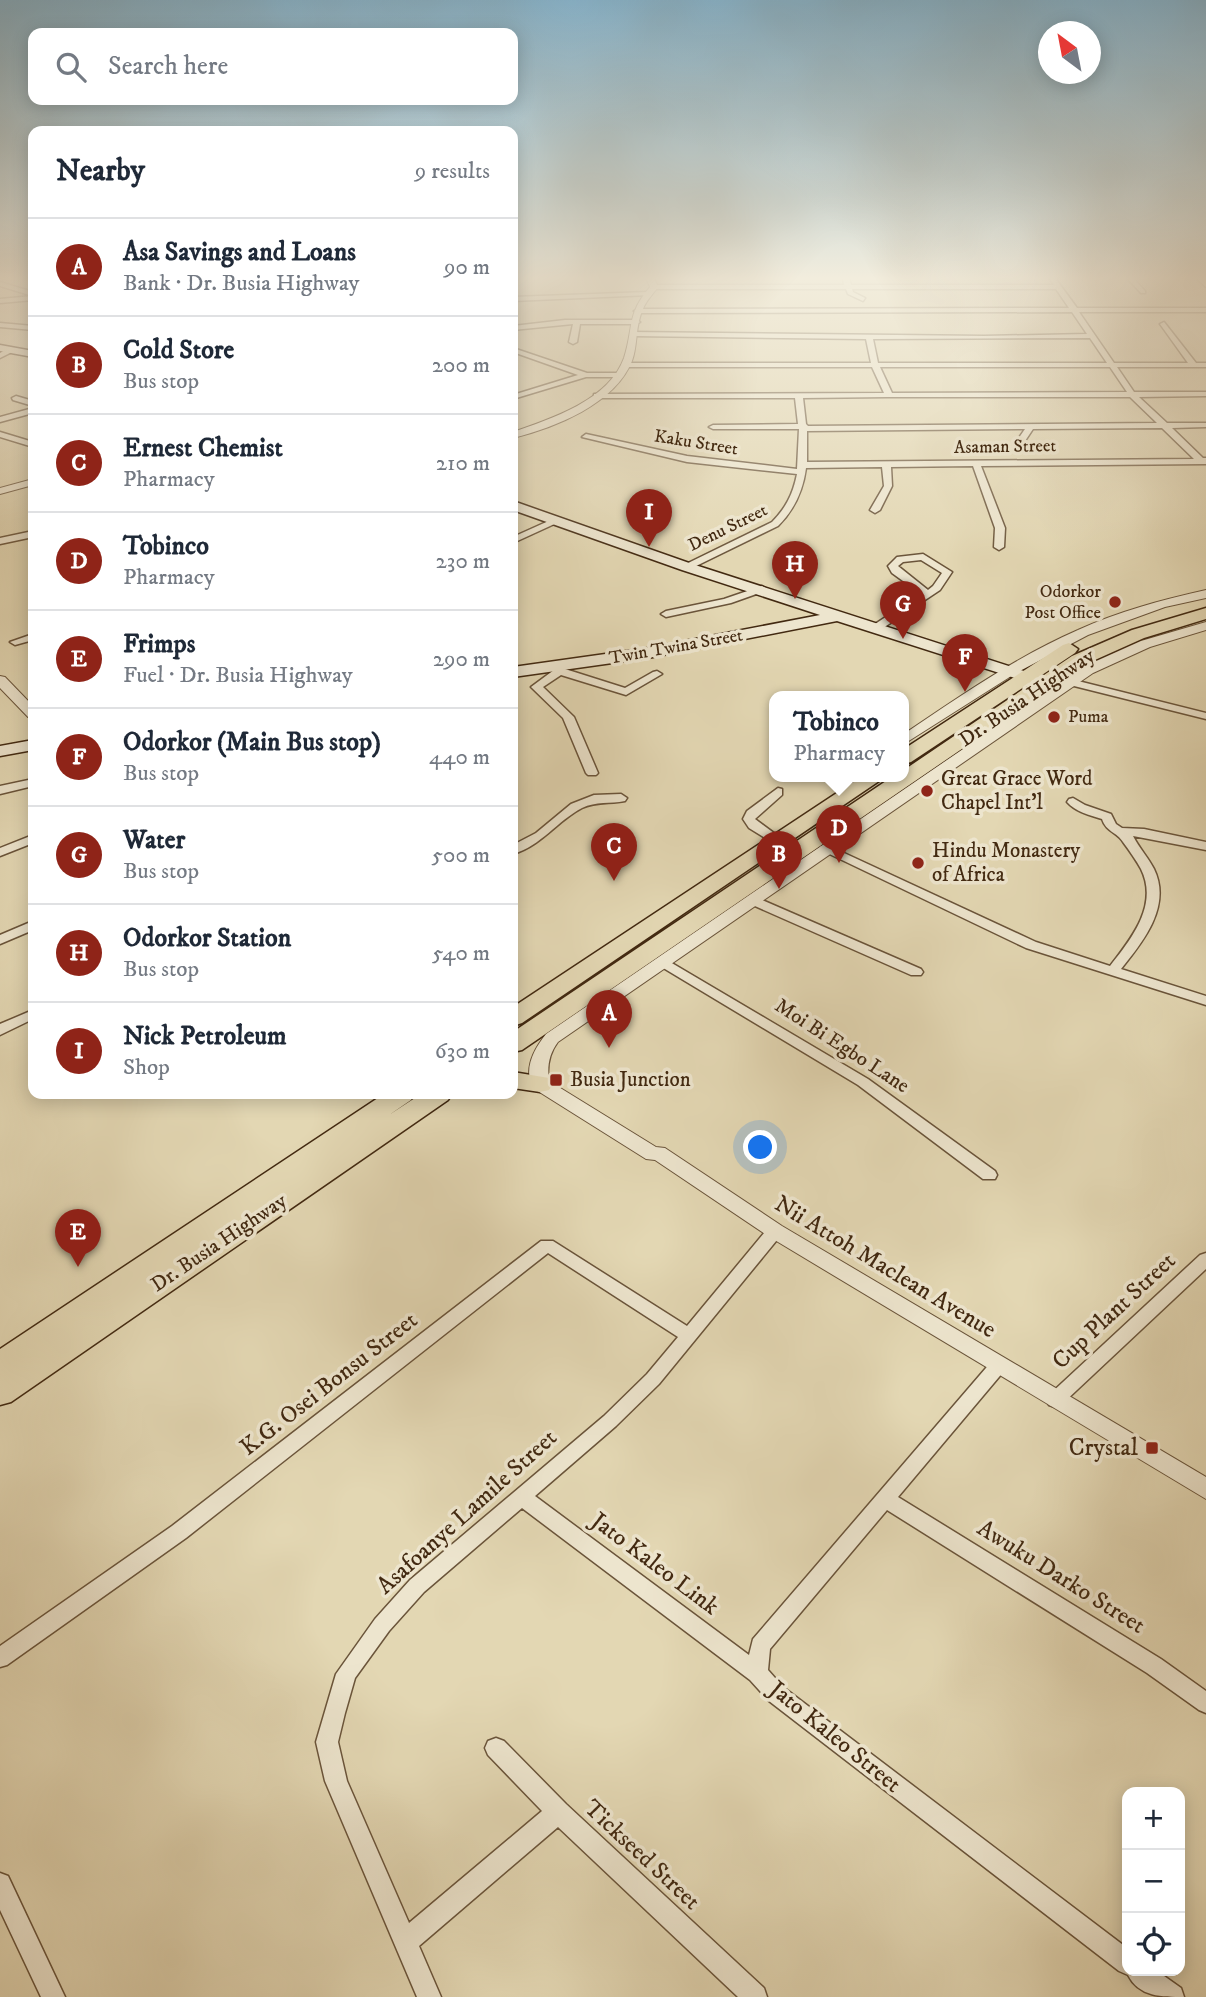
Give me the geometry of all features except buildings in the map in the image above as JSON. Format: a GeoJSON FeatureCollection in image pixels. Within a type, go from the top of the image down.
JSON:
{"type":"FeatureCollection","features":[{"type":"Feature","properties":{"kind":"highway","name":"Dr. Busia Highway"},"geometry":{"type":"LineString","coordinates":[[909,754],[1018,669],[1155,618],[1206,606]]}},
{"type":"Feature","properties":{"kind":"highway","name":"Dr. Busia Highway"},"geometry":{"type":"LineString","coordinates":[[909,778],[1079,660],[1118,641],[1206,613]]}},
{"type":"Feature","properties":{"kind":"highway"},"geometry":{"type":"LineString","coordinates":[[1046,683],[1040,677],[1043,673],[1091,640]]}},
{"type":"Feature","properties":{"kind":"highway"},"geometry":{"type":"LineString","coordinates":[[930,762],[934,747],[939,741],[1017,690],[1018,669]]}},
{"type":"Feature","properties":{"kind":"highway","name":"Dr. Busia Highway"},"geometry":{"type":"LineString","coordinates":[[518,1015],[782,850],[815,850],[904,782]]}},
{"type":"Feature","properties":{"kind":"highway","name":"Dr. Busia Highway"},"geometry":{"type":"LineString","coordinates":[[518,1041],[782,850],[855,784]]}},
{"type":"Feature","properties":{"kind":"highway"},"geometry":{"type":"LineString","coordinates":[[815,850],[845,837]]}},
{"type":"Feature","properties":{"kind":"highway"},"geometry":{"type":"LineString","coordinates":[[518,1081],[540,1084]]}},
{"type":"Feature","properties":{"kind":"highway","name":"Dr. Busia Highway"},"geometry":{"type":"LineString","coordinates":[[0,1365],[395,1099]]}},
{"type":"Feature","properties":{"kind":"highway","name":"Dr. Busia Highway"},"geometry":{"type":"LineString","coordinates":[[0,1393],[435,1099]]}},
{"type":"Feature","properties":{"kind":"main road"},"geometry":{"type":"LineString","coordinates":[[518,507],[876,628],[982,662],[1018,669],[1046,683]]}},
{"type":"Feature","properties":{"kind":"main road","name":"Twin Twina Street"},"geometry":{"type":"LineString","coordinates":[[518,672],[559,668],[839,616]]}},
{"type":"Feature","properties":{"kind":"main road"},"geometry":{"type":"LineString","coordinates":[[0,751],[28,746]]}},
{"type":"Feature","properties":{"kind":"street"},"geometry":{"type":"LineString","coordinates":[[575,371],[586,375]]}},
{"type":"Feature","properties":{"kind":"street"},"geometry":{"type":"LineString","coordinates":[[518,433],[564,417],[597,396],[621,371]]}},
{"type":"Feature","properties":{"kind":"street"},"geometry":{"type":"LineString","coordinates":[[878,371],[890,396]]}},
{"type":"Feature","properties":{"kind":"street"},"geometry":{"type":"LineString","coordinates":[[1117,371],[1132,394],[1203,460]]}},
{"type":"Feature","properties":{"kind":"street"},"geometry":{"type":"LineString","coordinates":[[518,395],[586,375],[618,375]]}},
{"type":"Feature","properties":{"kind":"street"},"geometry":{"type":"LineString","coordinates":[[597,396],[1206,394]]}},
{"type":"Feature","properties":{"kind":"street","name":"Denu Street"},"geometry":{"type":"LineString","coordinates":[[687,566],[783,519],[803,468],[804,428],[799,396]]}},
{"type":"Feature","properties":{"kind":"street"},"geometry":{"type":"LineString","coordinates":[[16,398],[28,402]]}},
{"type":"Feature","properties":{"kind":"street"},"geometry":{"type":"LineString","coordinates":[[0,420],[28,412]]}},
{"type":"Feature","properties":{"kind":"street"},"geometry":{"type":"LineString","coordinates":[[713,427],[1206,425]]}},
{"type":"Feature","properties":{"kind":"street"},"geometry":{"type":"LineString","coordinates":[[1018,445],[1031,426]]}},
{"type":"Feature","properties":{"kind":"street"},"geometry":{"type":"LineString","coordinates":[[0,434],[28,443]]}},
{"type":"Feature","properties":{"kind":"street","name":"Kaku Street"},"geometry":{"type":"LineString","coordinates":[[586,437],[675,457],[803,468]]}},
{"type":"Feature","properties":{"kind":"street"},"geometry":{"type":"LineString","coordinates":[[23,441],[28,439]]}},
{"type":"Feature","properties":{"kind":"street","name":"Asaman Street"},"geometry":{"type":"LineString","coordinates":[[803,468],[886,464],[1203,460]]}},
{"type":"Feature","properties":{"kind":"street"},"geometry":{"type":"LineString","coordinates":[[976,463],[1000,528],[999,547]]}},
{"type":"Feature","properties":{"kind":"street"},"geometry":{"type":"LineString","coordinates":[[875,510],[888,486],[886,464]]}},
{"type":"Feature","properties":{"kind":"street"},"geometry":{"type":"LineString","coordinates":[[0,491],[28,483]]}},
{"type":"Feature","properties":{"kind":"street"},"geometry":{"type":"LineString","coordinates":[[518,538],[556,521]]}},
{"type":"Feature","properties":{"kind":"street"},"geometry":{"type":"LineString","coordinates":[[0,541],[28,535]]}},
{"type":"Feature","properties":{"kind":"street"},"geometry":{"type":"LineString","coordinates":[[876,628],[928,594],[944,581],[947,572],[923,557],[912,556],[895,563],[893,566],[900,577],[928,594]]}},
{"type":"Feature","properties":{"kind":"street"},"geometry":{"type":"LineString","coordinates":[[666,614],[727,601],[762,589]]}},
{"type":"Feature","properties":{"kind":"street","name":"Dr. Busia Highway"},"geometry":{"type":"LineString","coordinates":[[909,737],[1018,669],[1094,626],[1143,609],[1206,594]]}},
{"type":"Feature","properties":{"kind":"street","name":"Dr. Busia Highway"},"geometry":{"type":"LineString","coordinates":[[845,837],[1070,682],[1115,656],[1165,636],[1206,626]]}},
{"type":"Feature","properties":{"kind":"street"},"geometry":{"type":"LineString","coordinates":[[15,642],[28,638]]}},
{"type":"Feature","properties":{"kind":"street"},"geometry":{"type":"LineString","coordinates":[[593,773],[568,717],[536,687],[559,668],[626,692],[657,674]]}},
{"type":"Feature","properties":{"kind":"street"},"geometry":{"type":"LineString","coordinates":[[0,680],[28,709]]}},
{"type":"Feature","properties":{"kind":"street"},"geometry":{"type":"LineString","coordinates":[[1070,682],[1206,716]]}},
{"type":"Feature","properties":{"kind":"street"},"geometry":{"type":"LineString","coordinates":[[0,790],[28,784]]}},
{"type":"Feature","properties":{"kind":"street"},"geometry":{"type":"LineString","coordinates":[[778,792],[751,814],[749,819],[782,850]]}},
{"type":"Feature","properties":{"kind":"street"},"geometry":{"type":"LineString","coordinates":[[518,847],[540,836],[575,807],[594,799],[621,798]]}},
{"type":"Feature","properties":{"kind":"street"},"geometry":{"type":"LineString","coordinates":[[1073,802],[1081,808],[1107,817],[1110,826],[1128,838],[1132,850],[1147,869],[1155,890],[1150,914],[1131,948],[1112,972]]}},
{"type":"Feature","properties":{"kind":"street"},"geometry":{"type":"LineString","coordinates":[[1118,832],[1134,832],[1206,846]]}},
{"type":"Feature","properties":{"kind":"street"},"geometry":{"type":"LineString","coordinates":[[0,852],[28,841]]}},
{"type":"Feature","properties":{"kind":"street"},"geometry":{"type":"LineString","coordinates":[[540,1084],[538,1062],[541,1051],[552,1038],[665,963],[753,900],[815,850],[1031,945],[1206,1001]]}},
{"type":"Feature","properties":{"kind":"street"},"geometry":{"type":"LineString","coordinates":[[753,900],[916,972]]}},
{"type":"Feature","properties":{"kind":"street"},"geometry":{"type":"LineString","coordinates":[[0,940],[28,927]]}},
{"type":"Feature","properties":{"kind":"street","name":"Moi Bi Egbo Lane"},"geometry":{"type":"LineString","coordinates":[[665,963],[863,1082],[989,1175]]}},
{"type":"Feature","properties":{"kind":"street"},"geometry":{"type":"LineString","coordinates":[[0,1030],[28,1016]]}},
{"type":"Feature","properties":{"kind":"street","name":"Nii Attoh Maclean Avenue"},"geometry":{"type":"LineString","coordinates":[[540,1084],[653,1154],[657,1153],[775,1231],[1206,1489]]}},
{"type":"Feature","properties":{"kind":"street","name":"Asafoanye Lamile Street"},"geometry":{"type":"LineString","coordinates":[[429,1997],[336,1780],[327,1742],[346,1674],[382,1625],[417,1586],[610,1421],[653,1379],[775,1231]]}},
{"type":"Feature","properties":{"kind":"street","name":"K.G. Osei Bonsu Street"},"geometry":{"type":"LineString","coordinates":[[0,1658],[179,1532],[547,1245],[691,1336]]}},
{"type":"Feature","properties":{"kind":"street","name":"Cup Plant Street"},"geometry":{"type":"LineString","coordinates":[[1055,1400],[1206,1259]]}},
{"type":"Feature","properties":{"kind":"street","name":"Jato Kaleo Street"},"geometry":{"type":"LineString","coordinates":[[998,1366],[760,1646],[757,1673],[776,1694],[1122,1959]]}},
{"type":"Feature","properties":{"kind":"street","name":"Jato Kaleo Link"},"geometry":{"type":"LineString","coordinates":[[522,1497],[757,1673]]}},
{"type":"Feature","properties":{"kind":"street","name":"Awuku Darko Street"},"geometry":{"type":"LineString","coordinates":[[886,1499],[1154,1666],[1206,1703]]}},
{"type":"Feature","properties":{"kind":"street","name":"Tickseed Street"},"geometry":{"type":"LineString","coordinates":[[496,1748],[558,1812],[755,1997]]}},
{"type":"Feature","properties":{"kind":"street"},"geometry":{"type":"LineString","coordinates":[[404,1943],[558,1812]]}},
{"type":"Feature","properties":{"kind":"street"},"geometry":{"type":"LineString","coordinates":[[0,1884],[53,1997]]}},
{"type":"Feature","properties":{"kind":"street"},"geometry":{"type":"LineString","coordinates":[[1145,1976],[1172,1997]]}},
{"type":"Feature","properties":{"kind":"place","name":"Nick Petroleum"},"geometry":{"type":"Point","coordinates":[649,547]}},
{"type":"Feature","properties":{"kind":"place","name":"Odorkor Station"},"geometry":{"type":"Point","coordinates":[795,599]}},
{"type":"Feature","properties":{"kind":"place","name":"Odorkor Post Office"},"geometry":{"type":"Point","coordinates":[1115,602]}},
{"type":"Feature","properties":{"kind":"place","name":"Water"},"geometry":{"type":"Point","coordinates":[903,639]}},
{"type":"Feature","properties":{"kind":"place","name":"Odorkor (Main Bus stop)"},"geometry":{"type":"Point","coordinates":[965,692]}},
{"type":"Feature","properties":{"kind":"place","name":"Puma"},"geometry":{"type":"Point","coordinates":[1054,717]}},
{"type":"Feature","properties":{"kind":"place","name":"Great Grace Word Chapel Int'l"},"geometry":{"type":"Point","coordinates":[927,791]}},
{"type":"Feature","properties":{"kind":"place","name":"Tobinco"},"geometry":{"type":"Point","coordinates":[839,863]}},
{"type":"Feature","properties":{"kind":"place","name":"Hindu Monastery of Africa"},"geometry":{"type":"Point","coordinates":[918,863]}},
{"type":"Feature","properties":{"kind":"place","name":"Ernest Chemist"},"geometry":{"type":"Point","coordinates":[614,881]}},
{"type":"Feature","properties":{"kind":"place","name":"Cold Store"},"geometry":{"type":"Point","coordinates":[779,889]}},
{"type":"Feature","properties":{"kind":"place","name":"Asa Savings and Loans"},"geometry":{"type":"Point","coordinates":[609,1048]}},
{"type":"Feature","properties":{"kind":"place","name":"Busia Junction"},"geometry":{"type":"Point","coordinates":[556,1080]}},
{"type":"Feature","properties":{"kind":"place","name":"Frimps"},"geometry":{"type":"Point","coordinates":[78,1267]}},
{"type":"Feature","properties":{"kind":"place","name":"Crystal"},"geometry":{"type":"Point","coordinates":[1152,1448]}}]}
